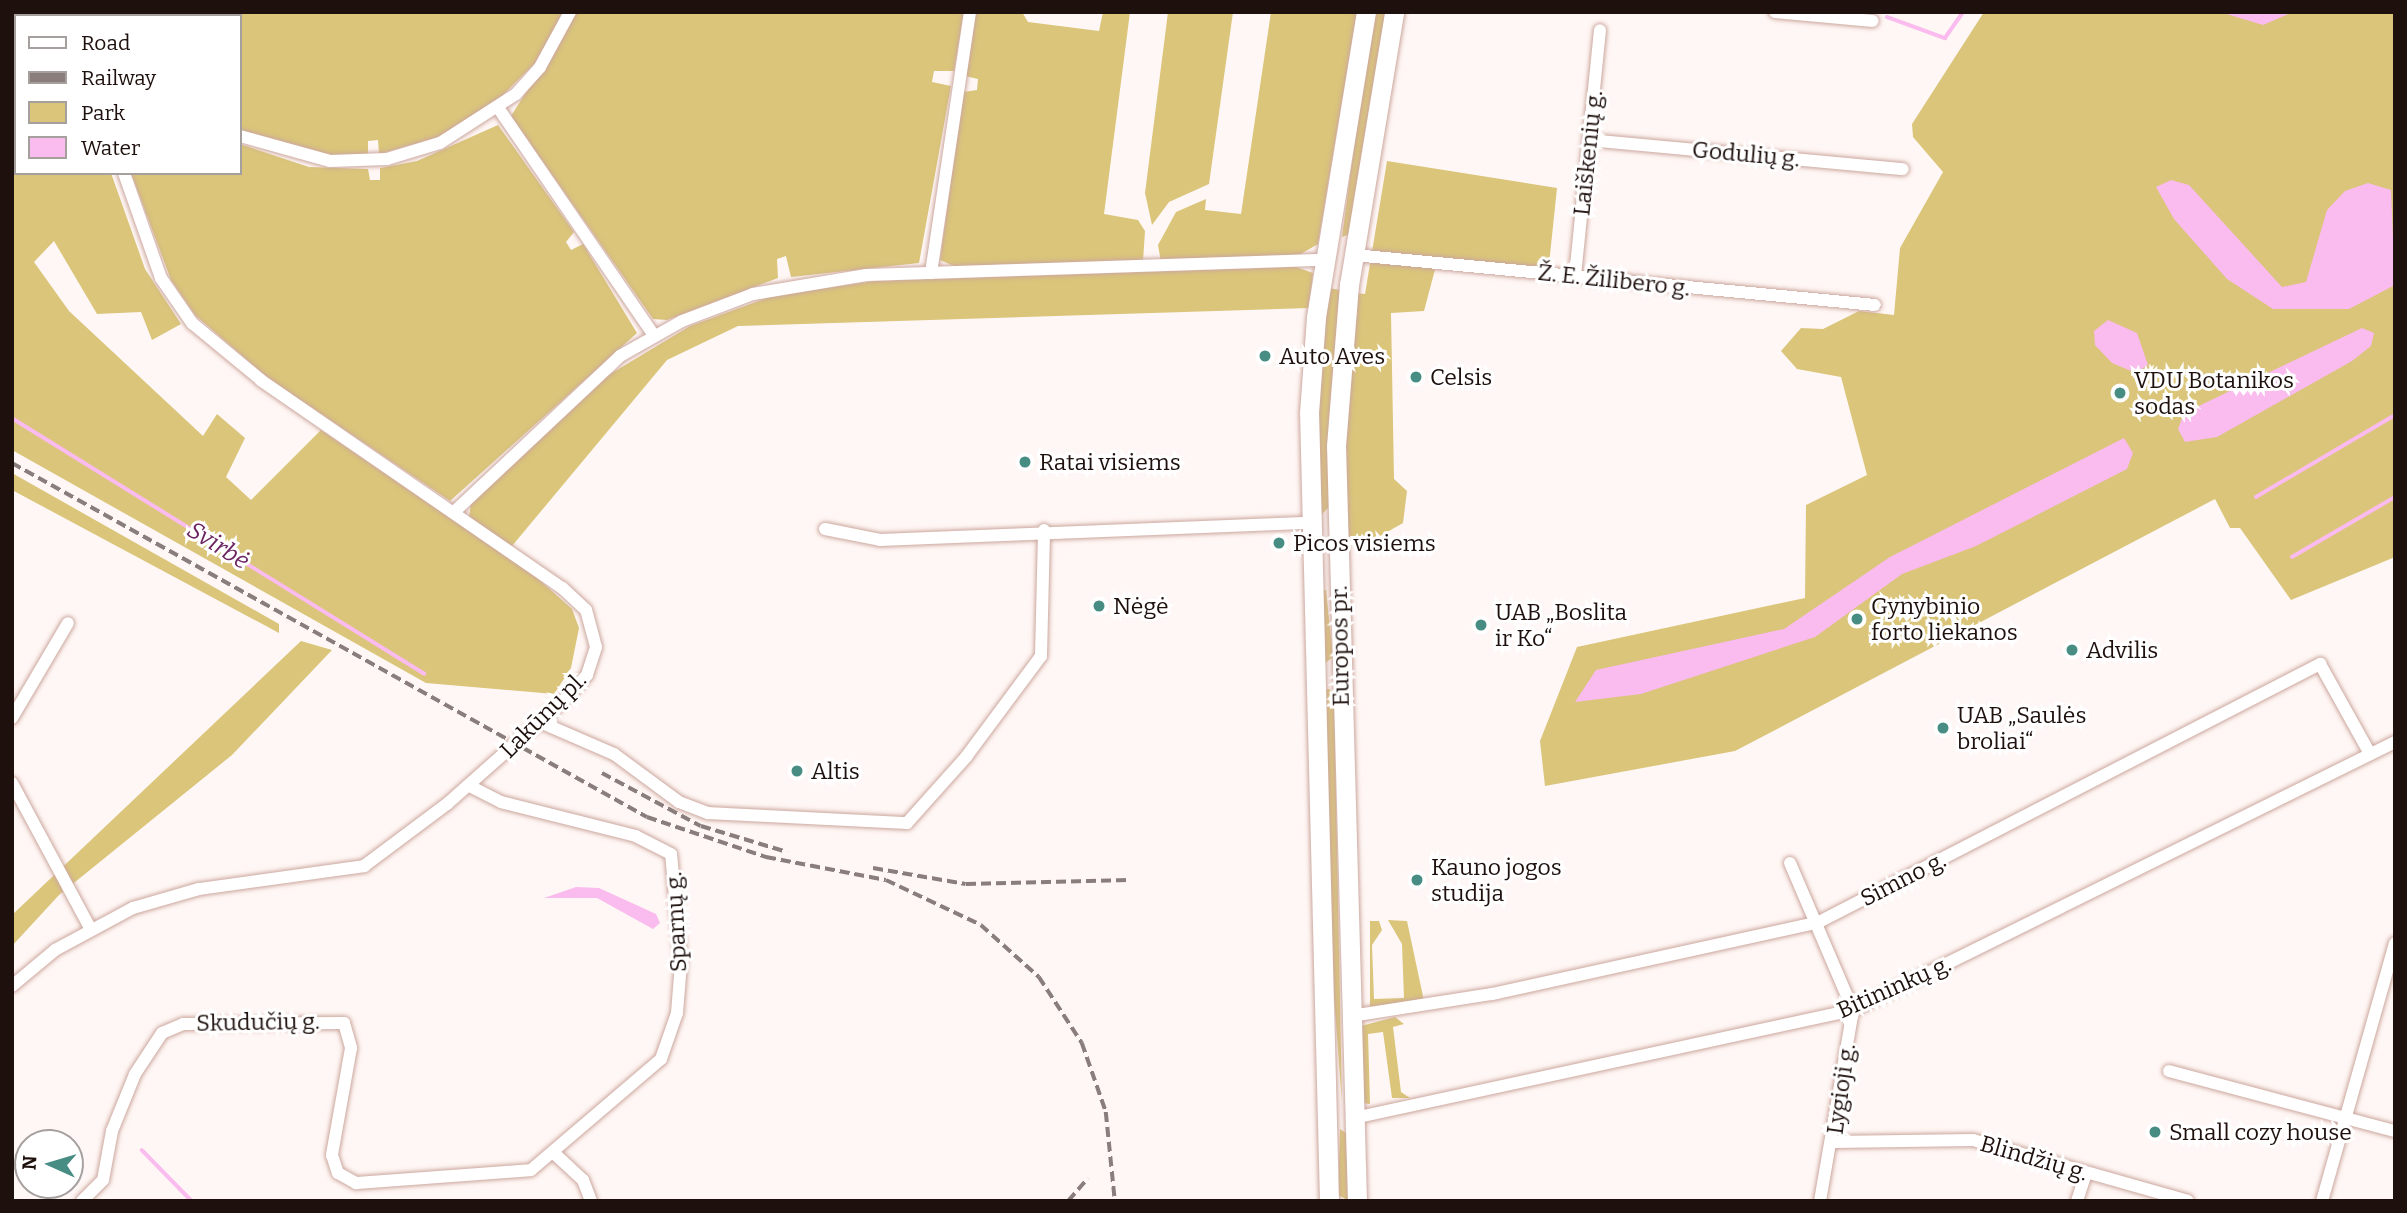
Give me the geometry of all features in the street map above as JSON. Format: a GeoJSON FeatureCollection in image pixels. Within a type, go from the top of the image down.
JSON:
{"type":"FeatureCollection","features":[{"type":"Feature","properties":{"kind":"main road","name":"Europos pr."},"geometry":{"type":"LineString","coordinates":[[1329,1201],[1309,523],[1310,400],[1326,256],[1366,12]]}},
{"type":"Feature","properties":{"kind":"main road","name":"Europos pr."},"geometry":{"type":"LineString","coordinates":[[1357,1201],[1337,523],[1338,400],[1354,255],[1394,12]]}},
{"type":"Feature","properties":{"kind":"main road"},"geometry":{"type":"LineString","coordinates":[[1326,256],[1354,255]]}},
{"type":"Feature","properties":{"kind":"main road"},"geometry":{"type":"LineString","coordinates":[[1309,523],[1337,523]]}},
{"type":"Feature","properties":{"kind":"main road"},"geometry":{"type":"LineString","coordinates":[[1314,675],[1341,675]]}},
{"type":"Feature","properties":{"kind":"main road"},"geometry":{"type":"LineString","coordinates":[[1326,1096],[1340,1116],[1354,1118]]}},
{"type":"Feature","properties":{"kind":"street"},"geometry":{"type":"LineString","coordinates":[[242,137],[317,159],[387,159],[451,138],[499,109],[540,67],[570,12]]}},
{"type":"Feature","properties":{"kind":"street"},"geometry":{"type":"LineString","coordinates":[[931,273],[970,12]]}},
{"type":"Feature","properties":{"kind":"street"},"geometry":{"type":"LineString","coordinates":[[1775,12],[1873,22]]}},
{"type":"Feature","properties":{"kind":"street","name":"Laiškenių g."},"geometry":{"type":"LineString","coordinates":[[1575,276],[1600,30]]}},
{"type":"Feature","properties":{"kind":"street"},"geometry":{"type":"LineString","coordinates":[[499,109],[654,335]]}},
{"type":"Feature","properties":{"kind":"street","name":"Godulių g."},"geometry":{"type":"LineString","coordinates":[[1589,140],[1903,169]]}},
{"type":"Feature","properties":{"kind":"street","name":"Lakūnų pl."},"geometry":{"type":"LineString","coordinates":[[12,986],[90,928],[178,893],[364,866],[469,786],[540,722],[594,662],[592,621],[562,588],[261,380],[192,323],[161,278],[125,175]]}},
{"type":"Feature","properties":{"kind":"street","name":"Ž. E. Žilibero g."},"geometry":{"type":"LineString","coordinates":[[1354,255],[1875,306]]}},
{"type":"Feature","properties":{"kind":"street"},"geometry":{"type":"LineString","coordinates":[[454,512],[575,393],[654,335],[712,307],[794,284],[931,273],[1326,256]]}},
{"type":"Feature","properties":{"kind":"street"},"geometry":{"type":"LineString","coordinates":[[825,529],[880,540],[1044,530],[1309,523]]}},
{"type":"Feature","properties":{"kind":"street"},"geometry":{"type":"LineString","coordinates":[[540,722],[614,754],[679,802],[708,813],[907,822],[966,757],[1041,656],[1044,530]]}},
{"type":"Feature","properties":{"kind":"street"},"geometry":{"type":"LineString","coordinates":[[12,719],[68,623]]}},
{"type":"Feature","properties":{"kind":"street","name":"Simno g."},"geometry":{"type":"LineString","coordinates":[[1350,1016],[1492,994],[1819,922],[2320,664],[2370,754]]}},
{"type":"Feature","properties":{"kind":"street","name":"Bitininkų g."},"geometry":{"type":"LineString","coordinates":[[1354,1118],[1853,1010],[2395,742]]}},
{"type":"Feature","properties":{"kind":"street"},"geometry":{"type":"LineString","coordinates":[[12,783],[90,928]]}},
{"type":"Feature","properties":{"kind":"street","name":"Sparnų g."},"geometry":{"type":"LineString","coordinates":[[337,1021],[351,1037],[331,1137],[333,1166],[345,1178],[369,1184],[489,1177],[531,1170],[556,1155],[670,1044],[681,963],[671,854],[653,842],[501,802],[469,786]]}},
{"type":"Feature","properties":{"kind":"street","name":"Lygioji g."},"geometry":{"type":"LineString","coordinates":[[1790,863],[1819,922],[1853,1010],[1834,1142],[1820,1201]]}},
{"type":"Feature","properties":{"kind":"street"},"geometry":{"type":"LineString","coordinates":[[2322,1201],[2395,943]]}},
{"type":"Feature","properties":{"kind":"street","name":"Skudučių g."},"geometry":{"type":"LineString","coordinates":[[82,1201],[103,1180],[123,1098],[162,1032],[202,1021],[337,1021]]}},
{"type":"Feature","properties":{"kind":"street"},"geometry":{"type":"LineString","coordinates":[[2169,1071],[2395,1131]]}},
{"type":"Feature","properties":{"kind":"street","name":"Blindžių g."},"geometry":{"type":"LineString","coordinates":[[1834,1142],[1973,1140],[2188,1201]]}},
{"type":"Feature","properties":{"kind":"street"},"geometry":{"type":"LineString","coordinates":[[556,1155],[583,1180],[591,1201]]}},
{"type":"Feature","properties":{"kind":"street"},"geometry":{"type":"LineString","coordinates":[[2077,1201],[2086,1173]]}},
{"type":"Feature","properties":{"kind":"green space"},"geometry":{"type":"Polygon","coordinates":[[[12,12],[139,12],[14,14],[14,175],[112,175],[145,269],[181,324],[152,340],[141,312],[97,314],[54,241],[34,262],[69,311],[203,436],[217,414],[245,438],[226,477],[251,500],[321,430],[535,576],[572,609],[579,628],[571,668],[554,694],[426,683],[12,450],[12,12]]]}},
{"type":"Feature","properties":{"kind":"green space"},"geometry":{"type":"Polygon","coordinates":[[[160,12],[564,12],[535,63],[492,106],[442,136],[379,154],[378,140],[368,141],[368,154],[357,156],[319,155],[242,131],[242,14],[160,12]]]}},
{"type":"Feature","properties":{"kind":"green space"},"geometry":{"type":"Polygon","coordinates":[[[577,12],[964,12],[954,71],[934,71],[932,82],[951,86],[919,263],[791,277],[786,256],[777,259],[778,278],[667,320],[653,319],[511,116],[577,12]]]}},
{"type":"Feature","properties":{"kind":"green space"},"geometry":{"type":"Polygon","coordinates":[[[976,12],[1022,12],[1028,22],[1099,31],[1103,12],[1130,12],[1104,214],[1138,220],[1145,231],[1143,261],[954,266],[940,260],[963,92],[977,90],[978,79],[965,76],[976,12]]]}},
{"type":"Feature","properties":{"kind":"green space"},"geometry":{"type":"Polygon","coordinates":[[[1168,12],[1233,12],[1209,184],[1169,202],[1152,225],[1145,193],[1168,12]]]}},
{"type":"Feature","properties":{"kind":"green space"},"geometry":{"type":"Polygon","coordinates":[[[1271,12],[1357,12],[1318,244],[1299,255],[1161,262],[1158,245],[1176,212],[1206,199],[1205,210],[1241,214],[1271,12]]]}},
{"type":"Feature","properties":{"kind":"green space"},"geometry":{"type":"Polygon","coordinates":[[[1372,12],[1386,12],[1350,234],[1342,237],[1372,12]]]}},
{"type":"Feature","properties":{"kind":"green space","name":"VDU Botanikos sodas"},"geometry":{"type":"Polygon","coordinates":[[[1984,12],[2395,12],[2395,557],[2291,600],[2240,528],[2230,528],[2215,499],[1735,751],[1545,786],[1540,741],[1577,647],[1805,598],[1806,505],[1867,475],[1841,377],[1797,369],[1781,351],[1801,328],[1823,329],[1859,311],[1894,315],[1900,248],[1943,172],[1913,137],[1912,124],[1984,12]]]}},
{"type":"Feature","properties":{"kind":"green space"},"geometry":{"type":"Polygon","coordinates":[[[498,125],[574,232],[566,242],[571,250],[583,244],[637,333],[450,501],[268,378],[195,315],[171,280],[132,175],[242,175],[242,145],[309,167],[368,169],[370,180],[380,180],[380,168],[417,161],[498,125]]]}},
{"type":"Feature","properties":{"kind":"green space"},"geometry":{"type":"Polygon","coordinates":[[[1387,161],[1557,188],[1548,274],[1437,262],[1424,311],[1391,313],[1394,479],[1407,491],[1403,523],[1359,548],[1346,541],[1343,468],[1355,293],[1365,294],[1387,161]]]}},
{"type":"Feature","properties":{"kind":"green space"},"geometry":{"type":"Polygon","coordinates":[[[1296,267],[1313,273],[1309,308],[738,326],[667,360],[512,546],[469,517],[471,503],[607,376],[690,326],[772,296],[875,281],[1296,267]]]}},
{"type":"Feature","properties":{"kind":"green space"},"geometry":{"type":"Polygon","coordinates":[[[1328,288],[1341,290],[1329,507],[1322,514],[1315,447],[1328,288]]]}},
{"type":"Feature","properties":{"kind":"green space"},"geometry":{"type":"Polygon","coordinates":[[[12,473],[279,624],[279,633],[12,490],[12,473]]]}},
{"type":"Feature","properties":{"kind":"green space"},"geometry":{"type":"Polygon","coordinates":[[[1326,590],[1333,657],[1324,664],[1321,591],[1326,590]]]}},
{"type":"Feature","properties":{"kind":"green space"},"geometry":{"type":"Polygon","coordinates":[[[301,641],[332,650],[232,755],[59,895],[12,946],[12,915],[301,641]]]}},
{"type":"Feature","properties":{"kind":"green space"},"geometry":{"type":"Polygon","coordinates":[[[1329,689],[1334,693],[1342,1102],[1325,880],[1323,690],[1329,689]]]}},
{"type":"Feature","properties":{"kind":"green space"},"geometry":{"type":"Polygon","coordinates":[[[1388,920],[1407,921],[1424,1001],[1370,1010],[1370,921],[1379,921],[1382,930],[1372,945],[1374,999],[1404,998],[1402,944],[1388,920]]]}},
{"type":"Feature","properties":{"kind":"green space"},"geometry":{"type":"Polygon","coordinates":[[[1395,1017],[1404,1024],[1393,1027],[1401,1092],[1410,1098],[1392,1098],[1383,1032],[1368,1034],[1370,1104],[1362,1103],[1361,1026],[1395,1017]]]}},
{"type":"Feature","properties":{"kind":"green space"},"geometry":{"type":"Polygon","coordinates":[[[1340,1129],[1346,1133],[1349,1201],[1338,1195],[1340,1129]]]}},
{"type":"Feature","properties":{"kind":"water"},"geometry":{"type":"Polygon","coordinates":[[[2220,12],[2293,12],[2263,25],[2220,12]]]}},
{"type":"Feature","properties":{"kind":"water"},"geometry":{"type":"Polygon","coordinates":[[[2171,180],[2189,185],[2282,287],[2306,282],[2327,210],[2345,191],[2368,183],[2391,190],[2395,285],[2349,309],[2273,309],[2227,279],[2174,219],[2156,187],[2171,180]]]}},
{"type":"Feature","properties":{"kind":"water"},"geometry":{"type":"Polygon","coordinates":[[[2108,320],[2137,333],[2148,365],[2136,373],[2112,363],[2095,345],[2094,331],[2108,320]]]}},
{"type":"Feature","properties":{"kind":"water"},"geometry":{"type":"Polygon","coordinates":[[[2362,328],[2374,333],[2371,346],[2352,361],[2217,437],[2185,442],[2178,429],[2184,413],[2362,328]]]}},
{"type":"Feature","properties":{"kind":"water"},"geometry":{"type":"Polygon","coordinates":[[[2124,438],[2133,453],[2127,469],[1976,546],[1902,574],[1815,637],[1641,694],[1575,702],[1596,670],[1784,629],[1890,557],[2124,438]]]}},
{"type":"Feature","properties":{"kind":"water"},"geometry":{"type":"Polygon","coordinates":[[[576,887],[599,888],[656,914],[660,923],[653,929],[597,898],[544,898],[576,887]]]}},
{"type":"Feature","properties":{"kind":"waterway"},"geometry":{"type":"LineString","coordinates":[[1887,17],[1945,38],[1963,12]]}},
{"type":"Feature","properties":{"kind":"waterway"},"geometry":{"type":"LineString","coordinates":[[2256,497],[2395,415]]}},
{"type":"Feature","properties":{"kind":"waterway","name":"Svirbė"},"geometry":{"type":"LineString","coordinates":[[12,418],[424,673]]}},
{"type":"Feature","properties":{"kind":"waterway"},"geometry":{"type":"LineString","coordinates":[[2292,557],[2395,497]]}},
{"type":"Feature","properties":{"kind":"waterway"},"geometry":{"type":"LineString","coordinates":[[142,1150],[192,1201]]}},
{"type":"Feature","properties":{"kind":"railway"},"geometry":{"type":"LineString","coordinates":[[12,463],[647,817],[766,857],[886,880],[981,925],[1039,977],[1082,1043],[1106,1112],[1115,1201]]}},
{"type":"Feature","properties":{"kind":"railway"},"geometry":{"type":"LineString","coordinates":[[602,773],[701,826],[787,852]]}},
{"type":"Feature","properties":{"kind":"railway"},"geometry":{"type":"LineString","coordinates":[[873,868],[966,884],[1129,880]]}},
{"type":"Feature","properties":{"kind":"railway"},"geometry":{"type":"LineString","coordinates":[[1068,1201],[1088,1178]]}},
{"type":"Feature","properties":{"kind":"place","name":"Auto Aves"},"geometry":{"type":"Point","coordinates":[1265,356]}},
{"type":"Feature","properties":{"kind":"place","name":"Celsis"},"geometry":{"type":"Point","coordinates":[1416,377]}},
{"type":"Feature","properties":{"kind":"place","name":"VDU Botanikos sodas"},"geometry":{"type":"Point","coordinates":[2120,393]}},
{"type":"Feature","properties":{"kind":"place","name":"Ratai visiems"},"geometry":{"type":"Point","coordinates":[1025,462]}},
{"type":"Feature","properties":{"kind":"place","name":"Picos visiems"},"geometry":{"type":"Point","coordinates":[1279,543]}},
{"type":"Feature","properties":{"kind":"place","name":"Nėgė"},"geometry":{"type":"Point","coordinates":[1099,606]}},
{"type":"Feature","properties":{"kind":"place","name":"Gynybinio forto liekanos"},"geometry":{"type":"Point","coordinates":[1857,619]}},
{"type":"Feature","properties":{"kind":"place","name":"UAB „Boslita ir Ko“"},"geometry":{"type":"Point","coordinates":[1481,625]}},
{"type":"Feature","properties":{"kind":"place","name":"Advilis"},"geometry":{"type":"Point","coordinates":[2072,650]}},
{"type":"Feature","properties":{"kind":"place","name":"UAB „Saulės broliai“"},"geometry":{"type":"Point","coordinates":[1943,728]}},
{"type":"Feature","properties":{"kind":"place","name":"Altis"},"geometry":{"type":"Point","coordinates":[797,771]}},
{"type":"Feature","properties":{"kind":"place","name":"Kauno jogos studija"},"geometry":{"type":"Point","coordinates":[1417,880]}},
{"type":"Feature","properties":{"kind":"place","name":"Small cozy house"},"geometry":{"type":"Point","coordinates":[2155,1132]}}]}
